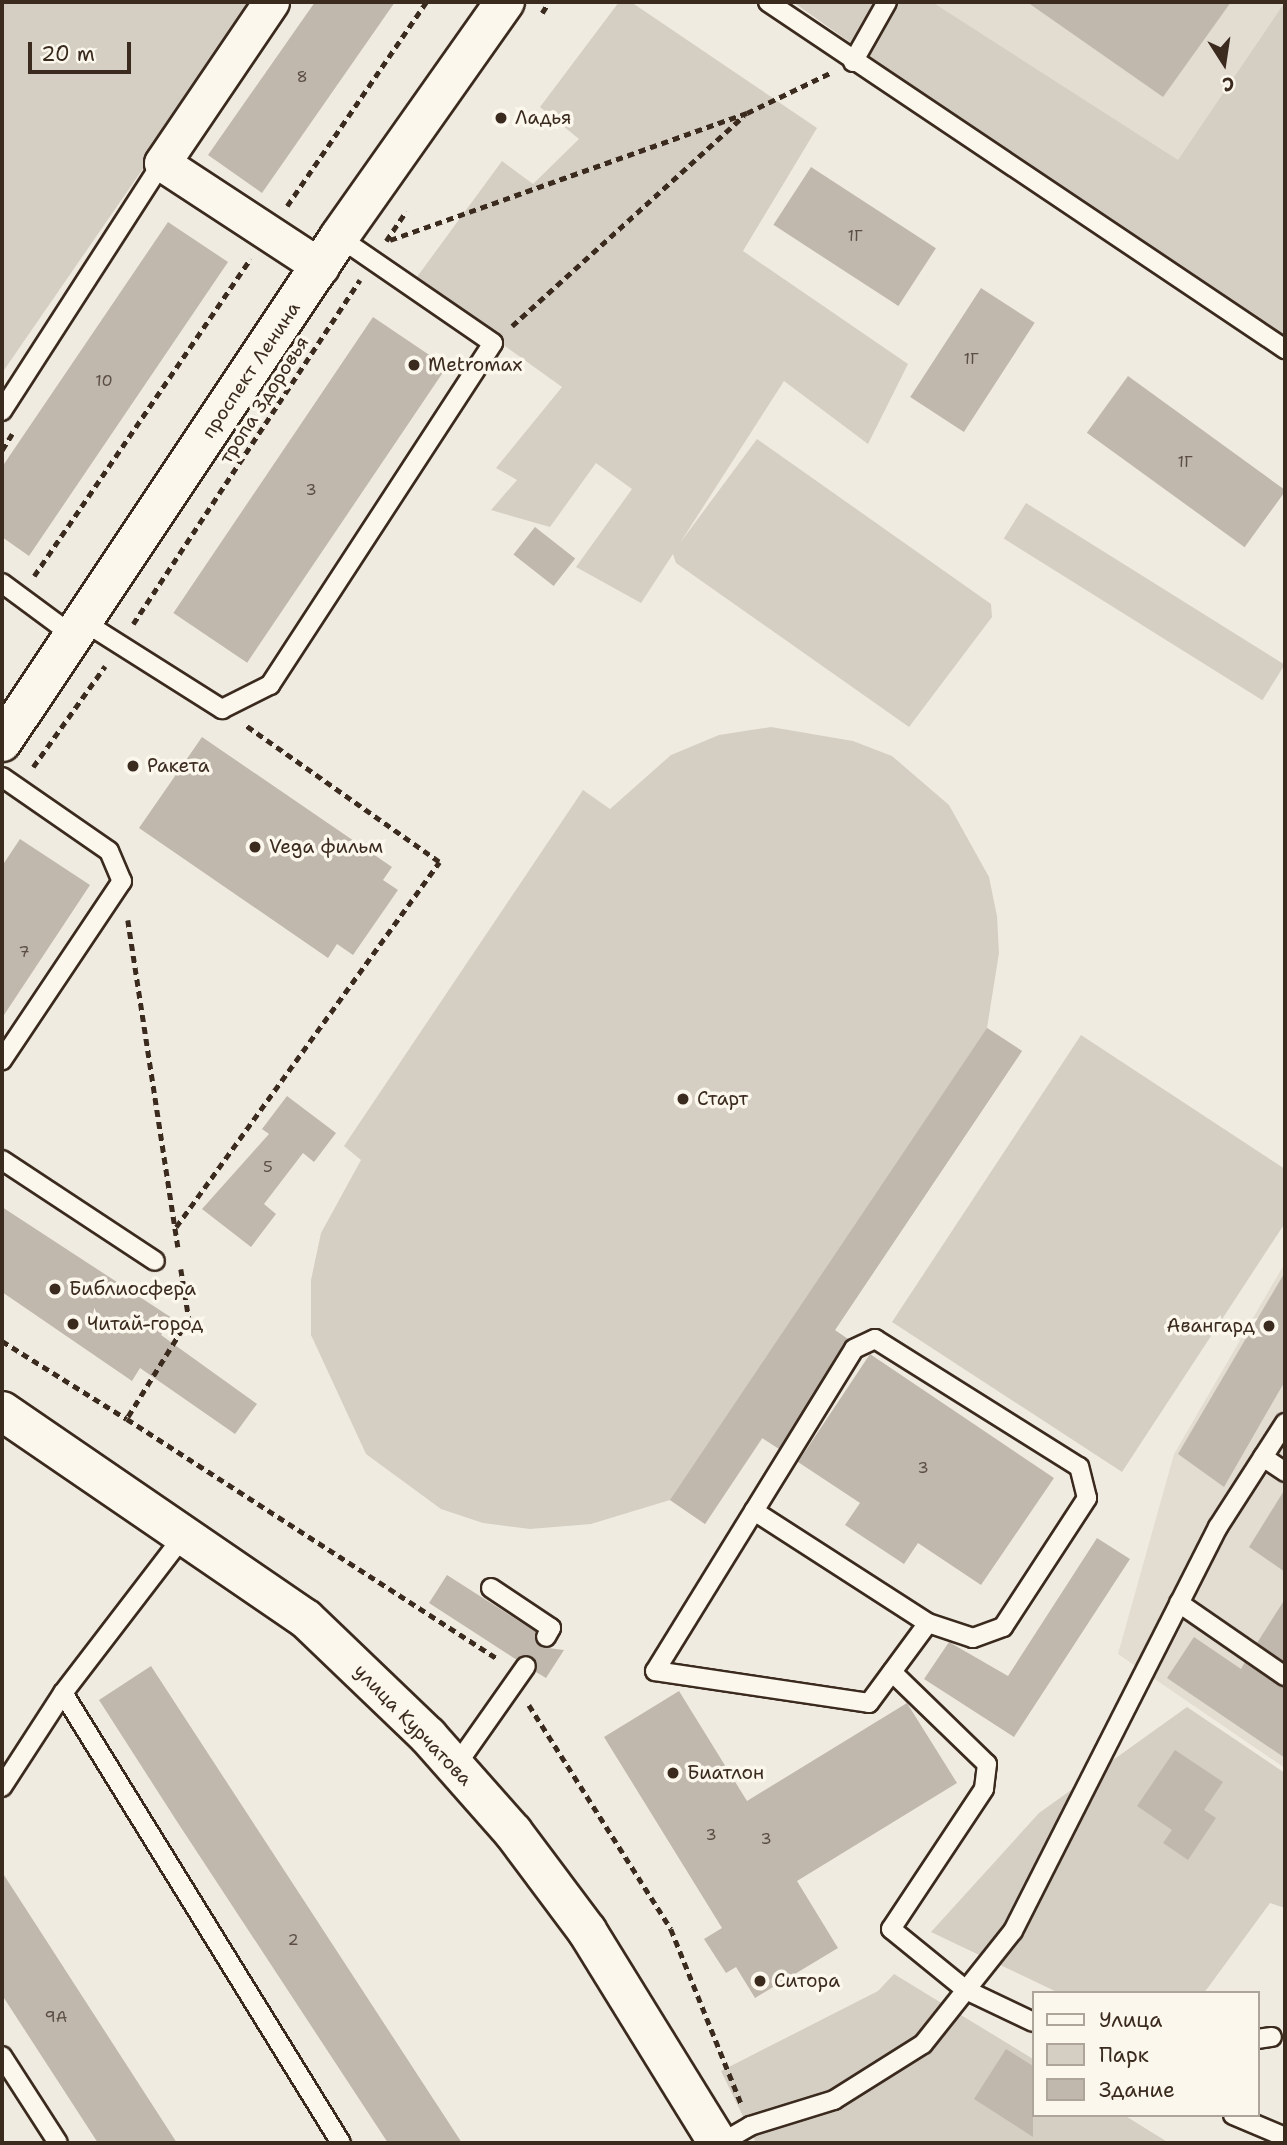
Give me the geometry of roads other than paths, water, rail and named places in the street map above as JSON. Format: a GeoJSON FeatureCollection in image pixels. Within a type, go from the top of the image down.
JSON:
{"type":"FeatureCollection","features":[{"type":"Feature","properties":{"kind":"street"},"geometry":{"type":"LineString","coordinates":[[271,2],[162,163],[268,233],[330,252]]}},
{"type":"Feature","properties":{"kind":"street","name":"проспект Ленина"},"geometry":{"type":"LineString","coordinates":[[4,733],[330,252],[519,13]]}},
{"type":"Feature","properties":{"kind":"street","name":"улица Курчатова"},"geometry":{"type":"LineString","coordinates":[[2,1411],[306,1619],[455,1767],[587,1931],[730,2138]]}},
{"type":"Feature","properties":{"kind":"lane"},"geometry":{"type":"LineString","coordinates":[[768,2],[853,62],[1285,349]]}},
{"type":"Feature","properties":{"kind":"lane"},"geometry":{"type":"LineString","coordinates":[[853,62],[887,2]]}},
{"type":"Feature","properties":{"kind":"lane"},"geometry":{"type":"LineString","coordinates":[[2,411],[162,163]]}},
{"type":"Feature","properties":{"kind":"lane"},"geometry":{"type":"LineString","coordinates":[[2,583],[76,627],[118,646],[222,709],[270,685],[493,342],[373,261],[330,252]]}},
{"type":"Feature","properties":{"kind":"lane"},"geometry":{"type":"LineString","coordinates":[[2,777],[108,851],[122,881],[2,1060]]}},
{"type":"Feature","properties":{"kind":"lane"},"geometry":{"type":"LineString","coordinates":[[2,1160],[155,1261]]}},
{"type":"Feature","properties":{"kind":"lane"},"geometry":{"type":"LineString","coordinates":[[754,1511],[928,1623],[973,1638],[1003,1627],[1087,1498],[1079,1467],[875,1339],[854,1349],[654,1671],[869,1703],[928,1623]]}},
{"type":"Feature","properties":{"kind":"lane"},"geometry":{"type":"LineString","coordinates":[[730,2138],[834,2100],[923,2044],[1013,1931],[1179,1603],[1285,1423]]}},
{"type":"Feature","properties":{"kind":"lane"},"geometry":{"type":"LineString","coordinates":[[1263,1457],[1285,1472]]}},
{"type":"Feature","properties":{"kind":"lane"},"geometry":{"type":"LineString","coordinates":[[2,1787],[62,1693],[185,1534]]}},
{"type":"Feature","properties":{"kind":"lane"},"geometry":{"type":"LineString","coordinates":[[491,1588],[551,1628],[545,1637]]}},
{"type":"Feature","properties":{"kind":"lane"},"geometry":{"type":"LineString","coordinates":[[1179,1603],[1285,1675]]}},
{"type":"Feature","properties":{"kind":"lane"},"geometry":{"type":"LineString","coordinates":[[455,1767],[526,1665]]}},
{"type":"Feature","properties":{"kind":"lane"},"geometry":{"type":"LineString","coordinates":[[892,1672],[987,1763],[984,1789],[891,1929],[966,1990],[1032,2022]]}},
{"type":"Feature","properties":{"kind":"lane"},"geometry":{"type":"LineString","coordinates":[[62,1693],[341,2143]]}},
{"type":"Feature","properties":{"kind":"lane"},"geometry":{"type":"LineString","coordinates":[[2,2056],[58,2143]]}},
{"type":"Feature","properties":{"kind":"lane"},"geometry":{"type":"LineString","coordinates":[[1238,2117],[1285,2137]]}},
{"type":"Feature","properties":{"kind":"place","name":"Ладья"},"geometry":{"type":"Point","coordinates":[501,118]}},
{"type":"Feature","properties":{"kind":"place","name":"Metromax"},"geometry":{"type":"Point","coordinates":[414,365]}},
{"type":"Feature","properties":{"kind":"place","name":"Ракета"},"geometry":{"type":"Point","coordinates":[133,766]}},
{"type":"Feature","properties":{"kind":"place","name":"Vega фильм"},"geometry":{"type":"Point","coordinates":[255,847]}},
{"type":"Feature","properties":{"kind":"place","name":"Старт"},"geometry":{"type":"Point","coordinates":[683,1099]}},
{"type":"Feature","properties":{"kind":"place","name":"Библиосфера"},"geometry":{"type":"Point","coordinates":[55,1289]}},
{"type":"Feature","properties":{"kind":"place","name":"Читай-город"},"geometry":{"type":"Point","coordinates":[73,1324]}},
{"type":"Feature","properties":{"kind":"place","name":"Авангард"},"geometry":{"type":"Point","coordinates":[1269,1326]}},
{"type":"Feature","properties":{"kind":"place","name":"Биатлон"},"geometry":{"type":"Point","coordinates":[673,1773]}},
{"type":"Feature","properties":{"kind":"place","name":"Ситора"},"geometry":{"type":"Point","coordinates":[760,1981]}}]}
